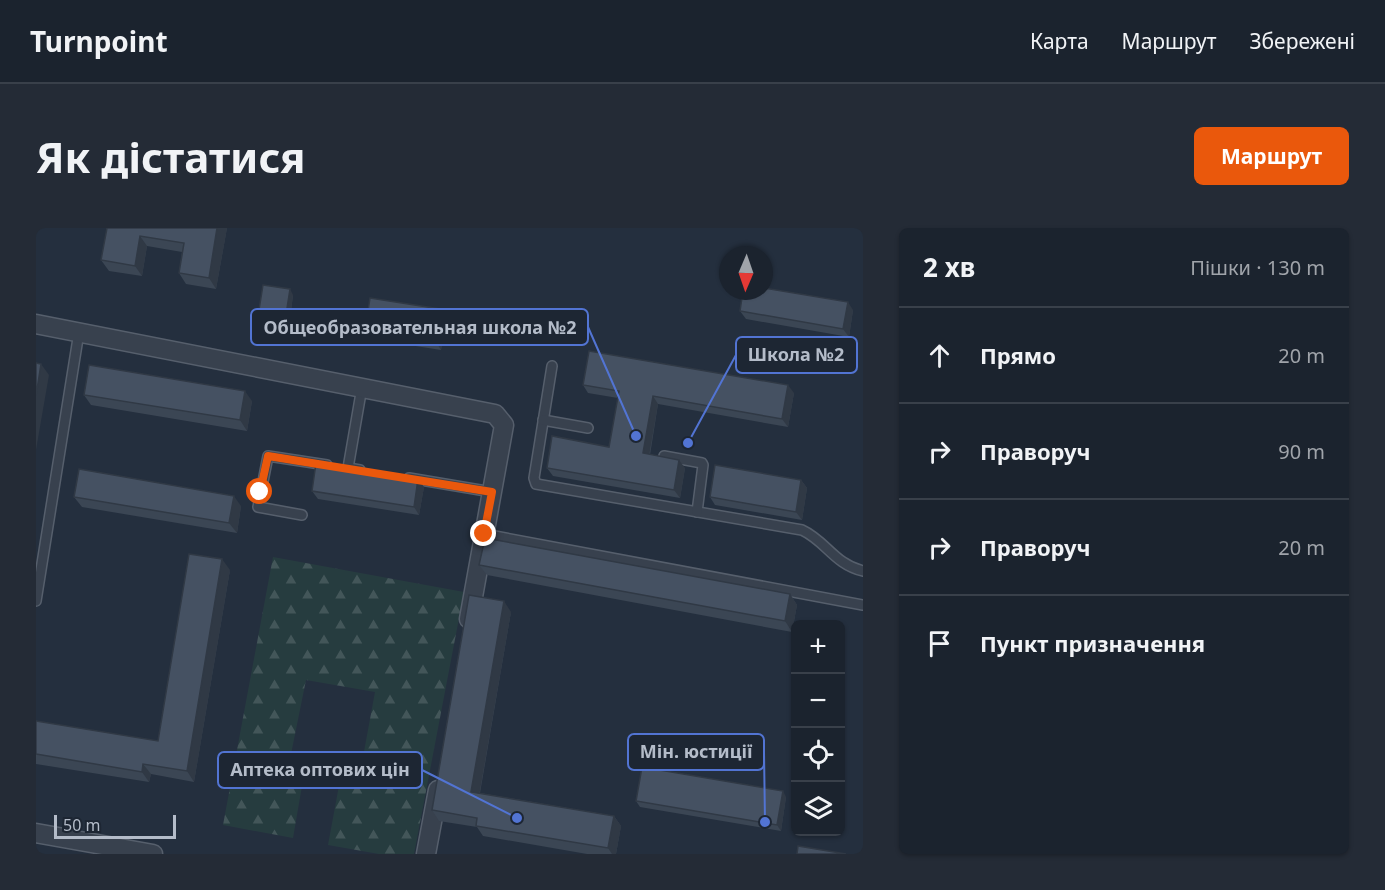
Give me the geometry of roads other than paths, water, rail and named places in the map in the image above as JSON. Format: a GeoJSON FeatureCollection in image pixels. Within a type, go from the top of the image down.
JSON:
{"type":"FeatureCollection","features":[{"type":"Feature","properties":{"kind":"street"},"geometry":{"type":"LineString","coordinates":[[36,324],[495,414],[504,426],[465,637]]}},
{"type":"Feature","properties":{"kind":"street"},"geometry":{"type":"LineString","coordinates":[[426,854],[441,774]]}},
{"type":"Feature","properties":{"kind":"street"},"geometry":{"type":"LineString","coordinates":[[36,833],[153,854]]}},
{"type":"Feature","properties":{"kind":"lane"},"geometry":{"type":"LineString","coordinates":[[36,601],[79,332]]}},
{"type":"Feature","properties":{"kind":"lane"},"geometry":{"type":"LineString","coordinates":[[552,366],[534,478],[536,483],[802,530],[847,565],[863,571]]}},
{"type":"Feature","properties":{"kind":"lane"},"geometry":{"type":"LineString","coordinates":[[348,468],[362,387]]}},
{"type":"Feature","properties":{"kind":"lane"},"geometry":{"type":"LineString","coordinates":[[543,420],[588,428]]}},
{"type":"Feature","properties":{"kind":"lane"},"geometry":{"type":"LineString","coordinates":[[302,515],[258,507],[268,456],[370,471]]}},
{"type":"Feature","properties":{"kind":"lane"},"geometry":{"type":"LineString","coordinates":[[664,456],[704,465],[697,512]]}},
{"type":"Feature","properties":{"kind":"lane"},"geometry":{"type":"LineString","coordinates":[[403,477],[492,492]]}},
{"type":"Feature","properties":{"kind":"lane"},"geometry":{"type":"LineString","coordinates":[[484,534],[863,604]]}},
{"type":"Feature","properties":{"kind":"place","name":"Общеобразовательная школа №2"},"geometry":{"type":"Point","coordinates":[636,436]}},
{"type":"Feature","properties":{"kind":"place","name":"Школа №2"},"geometry":{"type":"Point","coordinates":[688,443]}},
{"type":"Feature","properties":{"kind":"place","name":"Аптека оптових цін"},"geometry":{"type":"Point","coordinates":[517,818]}},
{"type":"Feature","properties":{"kind":"place","name":"Мін. юстиції"},"geometry":{"type":"Point","coordinates":[765,822]}}]}
